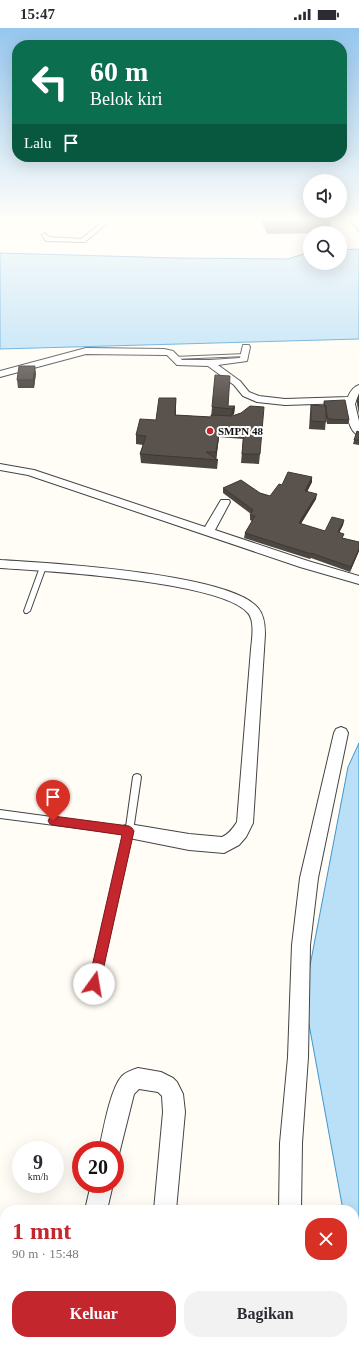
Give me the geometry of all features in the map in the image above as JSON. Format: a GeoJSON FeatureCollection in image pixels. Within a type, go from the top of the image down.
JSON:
{"type":"FeatureCollection","features":[{"type":"Feature","properties":{"kind":"street"},"geometry":{"type":"LineString","coordinates":[[0,374],[59,357],[92,350],[164,352],[170,353],[174,358],[183,363],[210,363],[241,360],[244,359],[245,351]]}},
{"type":"Feature","properties":{"kind":"street"},"geometry":{"type":"LineString","coordinates":[[210,363],[232,378],[250,401],[263,400],[285,402],[350,400]]}},
{"type":"Feature","properties":{"kind":"street"},"geometry":{"type":"LineString","coordinates":[[359,388],[350,400],[354,420],[359,432]]}},
{"type":"Feature","properties":{"kind":"street"},"geometry":{"type":"LineString","coordinates":[[0,467],[30,472],[304,564],[359,580]]}},
{"type":"Feature","properties":{"kind":"street"},"geometry":{"type":"LineString","coordinates":[[208,532],[225,502]]}},
{"type":"Feature","properties":{"kind":"street"},"geometry":{"type":"LineString","coordinates":[[0,564],[106,573],[204,589],[237,599],[252,608],[255,613],[257,620],[258,649],[245,823],[240,832],[233,840],[224,845],[189,842],[129,831]]}},
{"type":"Feature","properties":{"kind":"street"},"geometry":{"type":"LineString","coordinates":[[290,1205],[291,1143],[298,1057],[301,945],[309,878],[341,733]]}},
{"type":"Feature","properties":{"kind":"street"},"geometry":{"type":"LineString","coordinates":[[112,1141],[123,1094],[130,1082],[138,1078],[162,1082],[167,1085],[173,1096],[174,1112],[165,1205]]}},
{"type":"Feature","properties":{"kind":"street"},"geometry":{"type":"LineString","coordinates":[[97,1205],[100,1193]]}},
{"type":"Feature","properties":{"kind":"lane"},"geometry":{"type":"LineString","coordinates":[[174,358],[245,351]]}},
{"type":"Feature","properties":{"kind":"lane"},"geometry":{"type":"LineString","coordinates":[[27,611],[43,567]]}},
{"type":"Feature","properties":{"kind":"lane"},"geometry":{"type":"LineString","coordinates":[[94,984],[129,831],[137,777]]}},
{"type":"Feature","properties":{"kind":"lane"},"geometry":{"type":"LineString","coordinates":[[0,814],[129,831]]}},
{"type":"Feature","properties":{"kind":"water"},"geometry":{"type":"Polygon","coordinates":[[[0,279],[359,279],[359,339],[0,349],[0,279]]]}},
{"type":"Feature","properties":{"kind":"water"},"geometry":{"type":"Polygon","coordinates":[[[359,743],[359,1205],[342,1205],[304,997],[348,767],[359,743]]]}},
{"type":"Feature","properties":{"kind":"building"},"geometry":{"type":"Polygon","coordinates":[[[19,366],[35,366],[33,380],[17,380],[19,366]]]}},
{"type":"Feature","properties":{"kind":"building"},"geometry":{"type":"Polygon","coordinates":[[[215,375],[230,376],[228,406],[235,406],[232,409],[212,407],[215,375]]]}},
{"type":"Feature","properties":{"kind":"building"},"geometry":{"type":"Polygon","coordinates":[[[159,398],[176,398],[175,415],[211,417],[211,415],[232,416],[241,413],[250,406],[264,407],[260,454],[242,454],[244,430],[220,428],[216,452],[206,452],[218,460],[140,454],[146,436],[136,435],[140,419],[156,420],[159,398]]]}},
{"type":"Feature","properties":{"kind":"building"},"geometry":{"type":"Polygon","coordinates":[[[345,400],[349,420],[328,419],[324,401],[345,400]]]}},
{"type":"Feature","properties":{"kind":"building"},"geometry":{"type":"Polygon","coordinates":[[[311,405],[326,406],[326,422],[311,421],[311,405]]]}},
{"type":"Feature","properties":{"kind":"building"},"geometry":{"type":"Polygon","coordinates":[[[357,431],[359,432],[359,440],[354,440],[357,431]]]}},
{"type":"Feature","properties":{"kind":"building"},"geometry":{"type":"Polygon","coordinates":[[[288,472],[312,477],[305,491],[317,494],[299,523],[325,531],[332,517],[344,520],[338,532],[344,534],[342,538],[359,542],[359,549],[351,567],[245,533],[255,516],[250,515],[253,510],[223,488],[241,480],[260,493],[270,496],[279,484],[282,485],[288,472]]]}},
{"type":"Feature","properties":{"kind":"place","name":"SMPN 48"},"geometry":{"type":"Point","coordinates":[210,431]}},
{"type":"Feature","properties":{"kind":"route"},"geometry":{"type":"LineString","coordinates":[[53,821],[129,831],[94,984]]}}]}
